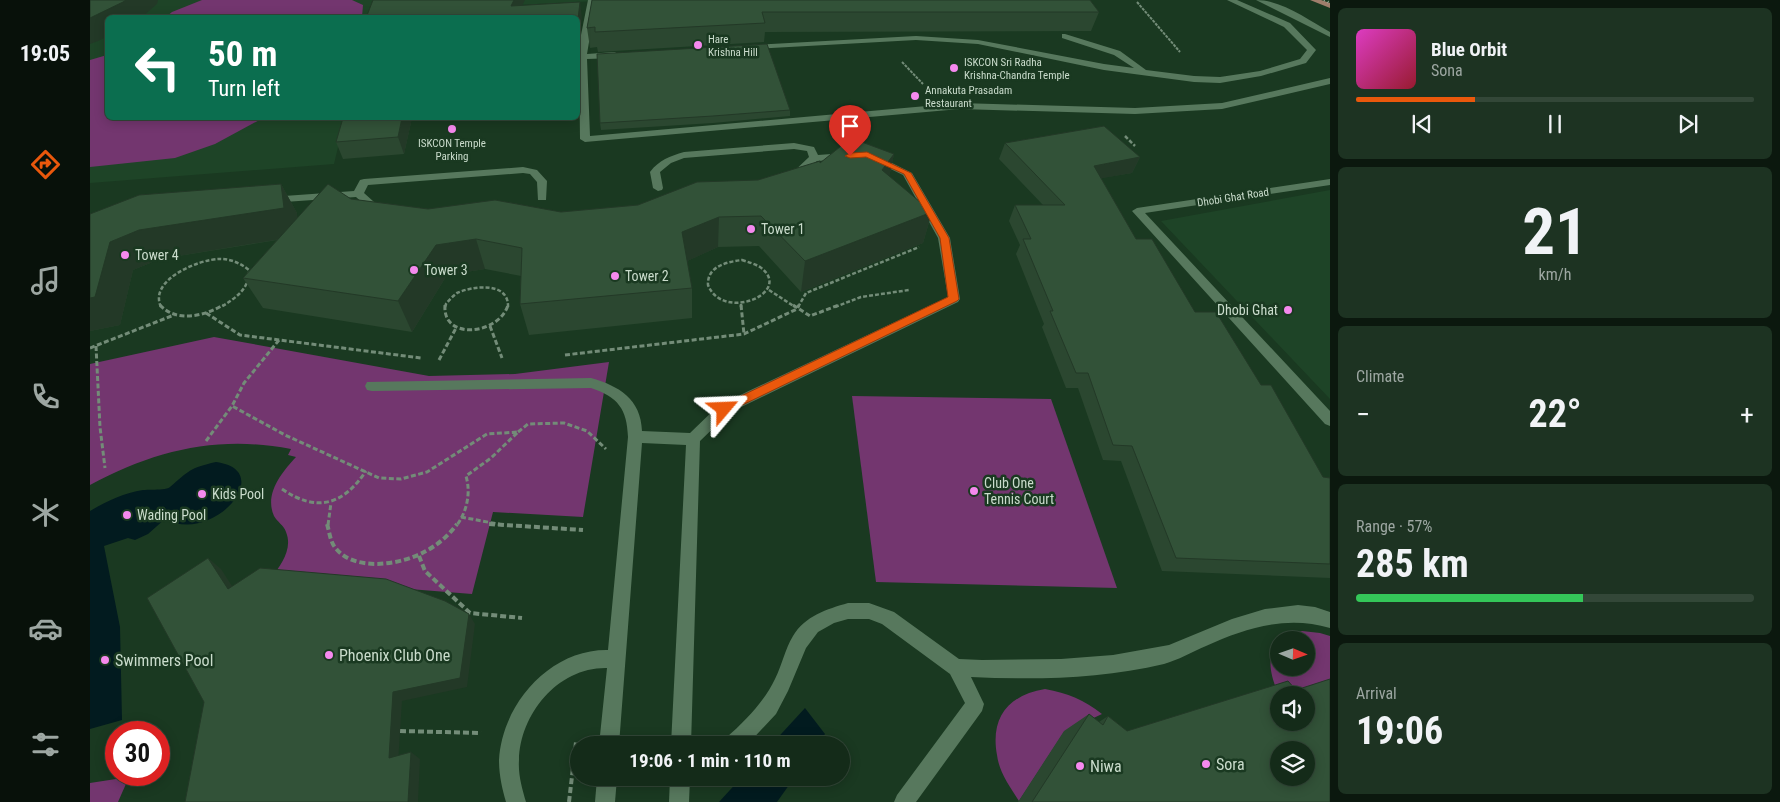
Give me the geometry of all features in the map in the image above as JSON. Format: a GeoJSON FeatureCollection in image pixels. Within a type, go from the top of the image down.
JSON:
{"type":"FeatureCollection","features":[{"type":"Feature","properties":{"kind":"main road"},"geometry":{"type":"LineString","coordinates":[[1314,0],[1330,6]]}},
{"type":"Feature","properties":{"kind":"street"},"geometry":{"type":"LineString","coordinates":[[592,0],[583,56],[585,139],[960,106],[1135,111],[1222,106],[1330,81]]}},
{"type":"Feature","properties":{"kind":"street"},"geometry":{"type":"LineString","coordinates":[[736,48],[916,38],[978,42],[1104,67],[1142,70],[1194,79],[1220,80],[1260,73],[1303,61],[1312,50],[1287,25],[1231,0]]}},
{"type":"Feature","properties":{"kind":"street"},"geometry":{"type":"LineString","coordinates":[[1260,0],[1288,12],[1330,35]]}},
{"type":"Feature","properties":{"kind":"street"},"geometry":{"type":"LineString","coordinates":[[1065,36],[1117,53],[1142,70]]}},
{"type":"Feature","properties":{"kind":"street"},"geometry":{"type":"LineString","coordinates":[[583,56],[621,54]]}},
{"type":"Feature","properties":{"kind":"street"},"geometry":{"type":"LineString","coordinates":[[658,188],[655,172],[659,166],[674,157],[684,155],[794,146],[810,149],[814,158]]}},
{"type":"Feature","properties":{"kind":"street"},"geometry":{"type":"LineString","coordinates":[[682,736],[693,439],[724,409],[954,299],[944,238],[907,173],[863,155],[814,158],[792,178],[784,182]]}},
{"type":"Feature","properties":{"kind":"street"},"geometry":{"type":"LineString","coordinates":[[358,194],[364,182],[523,170],[539,176],[542,181],[542,198]]}},
{"type":"Feature","properties":{"kind":"street","name":"Dhobi Ghat Road"},"geometry":{"type":"LineString","coordinates":[[1330,182],[1137,211],[1330,420]]}},
{"type":"Feature","properties":{"kind":"street"},"geometry":{"type":"LineString","coordinates":[[261,200],[358,194],[382,214],[390,216]]}},
{"type":"Feature","properties":{"kind":"street"},"geometry":{"type":"LineString","coordinates":[[372,386],[591,383],[605,387],[626,402],[633,413],[635,437],[610,736]]}},
{"type":"Feature","properties":{"kind":"street"},"geometry":{"type":"LineString","coordinates":[[635,437],[693,439]]}},
{"type":"Feature","properties":{"kind":"street"},"geometry":{"type":"LineString","coordinates":[[743,736],[769,707],[782,685],[799,642],[812,626],[830,616],[848,611],[869,612],[888,618],[956,668],[975,704],[904,802]]}},
{"type":"Feature","properties":{"kind":"street"},"geometry":{"type":"LineString","coordinates":[[956,668],[1011,670],[1081,667],[1166,655],[1222,630],[1282,613],[1321,616],[1330,620]]}},
{"type":"Feature","properties":{"kind":"street"},"geometry":{"type":"LineString","coordinates":[[516,802],[510,780],[510,754],[516,726],[528,701],[547,681],[569,667],[592,660],[616,659]]}},
{"type":"Feature","properties":{"kind":"street"},"geometry":{"type":"LineString","coordinates":[[605,802],[606,786]]}},
{"type":"Feature","properties":{"kind":"street"},"geometry":{"type":"LineString","coordinates":[[679,802],[680,786]]}},
{"type":"Feature","properties":{"kind":"path"},"geometry":{"type":"LineString","coordinates":[[1137,2],[1183,56]]}},
{"type":"Feature","properties":{"kind":"path"},"geometry":{"type":"LineString","coordinates":[[561,355],[744,334],[796,309],[806,293],[925,245]]}},
{"type":"Feature","properties":{"kind":"path"},"geometry":{"type":"LineString","coordinates":[[232,260],[243,263],[248,270],[250,278],[246,288],[223,307],[190,316],[175,315],[164,311],[158,303],[158,294],[165,283],[176,274],[205,261],[232,260]]}},
{"type":"Feature","properties":{"kind":"path"},"geometry":{"type":"LineString","coordinates":[[742,260],[762,267],[768,274],[771,282],[769,290],[763,297],[753,302],[741,304],[717,297],[709,289],[707,280],[711,271],[720,264],[742,260]]}},
{"type":"Feature","properties":{"kind":"path"},"geometry":{"type":"LineString","coordinates":[[769,290],[796,309],[810,316],[861,297],[910,290],[949,270]]}},
{"type":"Feature","properties":{"kind":"path"},"geometry":{"type":"LineString","coordinates":[[489,286],[499,290],[506,296],[508,304],[506,312],[490,326],[472,330],[456,328],[447,322],[444,313],[446,304],[454,295],[465,289],[489,286]]}},
{"type":"Feature","properties":{"kind":"path"},"geometry":{"type":"LineString","coordinates":[[741,304],[744,334]]}},
{"type":"Feature","properties":{"kind":"path"},"geometry":{"type":"LineString","coordinates":[[206,313],[240,335],[440,360],[456,328]]}},
{"type":"Feature","properties":{"kind":"path"},"geometry":{"type":"LineString","coordinates":[[90,348],[175,315]]}},
{"type":"Feature","properties":{"kind":"path"},"geometry":{"type":"LineString","coordinates":[[490,326],[503,362]]}},
{"type":"Feature","properties":{"kind":"path"},"geometry":{"type":"LineString","coordinates":[[206,441],[232,406],[244,383],[279,340]]}},
{"type":"Feature","properties":{"kind":"path"},"geometry":{"type":"LineString","coordinates":[[96,346],[100,427],[105,468]]}},
{"type":"Feature","properties":{"kind":"path"},"geometry":{"type":"LineString","coordinates":[[232,406],[285,435],[380,478],[401,479],[427,472],[487,434],[518,432]]}},
{"type":"Feature","properties":{"kind":"path"},"geometry":{"type":"LineString","coordinates":[[331,503],[327,522],[331,539],[341,553],[358,562],[379,566],[401,563],[419,556],[443,541],[466,508],[469,491],[466,476],[491,458],[528,424],[564,423],[587,432],[607,450],[607,459]]}},
{"type":"Feature","properties":{"kind":"path"},"geometry":{"type":"LineString","coordinates":[[282,489],[294,499],[308,503],[331,503],[346,496],[358,486],[366,471]]}},
{"type":"Feature","properties":{"kind":"path"},"geometry":{"type":"LineString","coordinates":[[461,517],[491,524],[583,530]]}},
{"type":"Feature","properties":{"kind":"path"},"geometry":{"type":"LineString","coordinates":[[419,556],[426,571],[470,614],[522,618]]}},
{"type":"Feature","properties":{"kind":"path"},"geometry":{"type":"LineString","coordinates":[[400,731],[453,732]]}},
{"type":"Feature","properties":{"kind":"path"},"geometry":{"type":"LineString","coordinates":[[569,802],[571,786]]}},
{"type":"Feature","properties":{"kind":"shaded area"},"geometry":{"type":"Polygon","coordinates":[[[90,0],[595,0],[369,13],[369,15],[105,15],[105,120],[345,120],[334,164],[90,183],[90,0]]]}},
{"type":"Feature","properties":{"kind":"shaded area"},"geometry":{"type":"Polygon","coordinates":[[[202,0],[352,0],[363,5],[362,15],[168,15],[202,0]]]}},
{"type":"Feature","properties":{"kind":"shaded area"},"geometry":{"type":"Polygon","coordinates":[[[105,56],[105,120],[259,120],[215,144],[175,158],[90,167],[90,60],[105,56]]]}},
{"type":"Feature","properties":{"kind":"shaded area","name":"Dhobi Ghat"},"geometry":{"type":"Polygon","coordinates":[[[1330,190],[1330,399],[1161,221],[1330,190]]]}},
{"type":"Feature","properties":{"kind":"shaded area"},"geometry":{"type":"Polygon","coordinates":[[[214,337],[429,376],[515,374],[609,362],[583,517],[493,512],[472,594],[271,578],[285,556],[288,538],[285,530],[274,516],[271,500],[280,476],[296,457],[288,455],[291,449],[238,444],[212,445],[188,449],[139,463],[90,485],[90,364],[214,337]]]}},
{"type":"Feature","properties":{"kind":"shaded area","name":"Club One Tennis Court"},"geometry":{"type":"Polygon","coordinates":[[[852,396],[1051,399],[1117,588],[876,582],[852,396]]]}},
{"type":"Feature","properties":{"kind":"shaded area"},"geometry":{"type":"Polygon","coordinates":[[[1315,632],[1330,636],[1330,734],[1315,710],[1315,686],[1276,686],[1272,676],[1315,676],[1315,632]]]}},
{"type":"Feature","properties":{"kind":"shaded area"},"geometry":{"type":"Polygon","coordinates":[[[1045,689],[1075,698],[1102,714],[1064,732],[1019,801],[1000,767],[997,755],[996,729],[1005,710],[1012,702],[1021,696],[1045,689]]]}},
{"type":"Feature","properties":{"kind":"shaded area"},"geometry":{"type":"Polygon","coordinates":[[[105,781],[105,786],[125,786],[118,802],[90,802],[90,783],[105,781]]]}},
{"type":"Feature","properties":{"kind":"water"},"geometry":{"type":"Polygon","coordinates":[[[216,462],[234,468],[241,478],[240,490],[232,503],[219,514],[202,522],[184,524],[165,519],[148,534],[135,540],[128,538],[104,546],[120,627],[122,720],[105,721],[105,725],[90,729],[90,511],[129,493],[168,488],[181,477],[200,466],[216,462]]]}},
{"type":"Feature","properties":{"kind":"water"},"geometry":{"type":"Polygon","coordinates":[[[805,708],[825,734],[824,736],[779,736],[805,708]]]}},
{"type":"Feature","properties":{"kind":"water"},"geometry":{"type":"Polygon","coordinates":[[[734,786],[788,786],[777,802],[719,802],[734,786]]]}},
{"type":"Feature","properties":{"kind":"building"},"geometry":{"type":"Polygon","coordinates":[[[90,0],[126,0],[90,18],[90,0]]]}},
{"type":"Feature","properties":{"kind":"building"},"geometry":{"type":"Polygon","coordinates":[[[373,0],[514,0],[511,6],[580,2],[578,15],[367,15],[373,0]]]}},
{"type":"Feature","properties":{"kind":"building"},"geometry":{"type":"Polygon","coordinates":[[[592,0],[1090,0],[1099,12],[762,12],[765,23],[595,32],[595,27],[587,28],[592,0]]]}},
{"type":"Feature","properties":{"kind":"building"},"geometry":{"type":"Polygon","coordinates":[[[767,44],[790,110],[600,123],[597,54],[767,44]]]}},
{"type":"Feature","properties":{"kind":"building"},"geometry":{"type":"Polygon","coordinates":[[[342,120],[402,120],[398,137],[336,142],[342,120]]]}},
{"type":"Feature","properties":{"kind":"building"},"geometry":{"type":"Polygon","coordinates":[[[1104,126],[1140,157],[1094,166],[1136,239],[1152,239],[1195,312],[1216,312],[1261,385],[1271,385],[1323,477],[1330,478],[1330,564],[1176,558],[1132,446],[1113,445],[1088,373],[1076,373],[1050,311],[1053,311],[1023,239],[1031,239],[1015,205],[1065,205],[1005,143],[1104,126]]]}},
{"type":"Feature","properties":{"kind":"building"},"geometry":{"type":"Polygon","coordinates":[[[851,138],[894,154],[882,170],[932,212],[805,261],[761,216],[719,217],[682,232],[692,288],[520,304],[522,248],[476,239],[436,245],[398,301],[243,278],[328,184],[351,199],[428,209],[495,200],[561,212],[638,205],[697,182],[758,180],[820,161],[820,163],[851,138]]]}},
{"type":"Feature","properties":{"kind":"building"},"geometry":{"type":"Polygon","coordinates":[[[281,184],[284,208],[139,230],[110,242],[95,297],[90,298],[90,214],[139,195],[281,184]]]}},
{"type":"Feature","properties":{"kind":"building","name":"Phoenix Club One"},"geometry":{"type":"Polygon","coordinates":[[[208,558],[228,589],[260,568],[386,579],[445,601],[469,614],[460,678],[393,692],[389,758],[411,752],[408,802],[185,802],[204,702],[147,598],[208,558]]]}},
{"type":"Feature","properties":{"kind":"building","name":"Sora"},"geometry":{"type":"Polygon","coordinates":[[[1330,679],[1330,802],[1032,802],[1089,714],[1103,725],[1108,716],[1127,731],[1270,687],[1270,731],[1315,731],[1315,686],[1308,686],[1330,679]]]}},
{"type":"Feature","properties":{"kind":"building","name":"Sora"},"geometry":{"type":"Polygon","coordinates":[[[1288,681],[1292,686],[1272,686],[1288,681]]]}},
{"type":"Feature","properties":{"kind":"railway"},"geometry":{"type":"LineString","coordinates":[[1324,0],[1330,3]]}},
{"type":"Feature","properties":{"kind":"place","name":"Hare Krishna Hill"},"geometry":{"type":"Point","coordinates":[698,45]}},
{"type":"Feature","properties":{"kind":"place","name":"ISKCON Sri Radha Krishna-Chandra Temple"},"geometry":{"type":"Point","coordinates":[954,68]}},
{"type":"Feature","properties":{"kind":"place","name":"Annakuta Prasadam Restaurant"},"geometry":{"type":"Point","coordinates":[915,96]}},
{"type":"Feature","properties":{"kind":"place","name":"ISKCON Temple Parking"},"geometry":{"type":"Point","coordinates":[452,129]}},
{"type":"Feature","properties":{"kind":"place","name":"Tower 1"},"geometry":{"type":"Point","coordinates":[751,229]}},
{"type":"Feature","properties":{"kind":"place","name":"Tower 4"},"geometry":{"type":"Point","coordinates":[125,255]}},
{"type":"Feature","properties":{"kind":"place","name":"Tower 3"},"geometry":{"type":"Point","coordinates":[414,270]}},
{"type":"Feature","properties":{"kind":"place","name":"Tower 2"},"geometry":{"type":"Point","coordinates":[615,276]}},
{"type":"Feature","properties":{"kind":"place","name":"Dhobi Ghat"},"geometry":{"type":"Point","coordinates":[1288,310]}},
{"type":"Feature","properties":{"kind":"place","name":"Club One Tennis Court"},"geometry":{"type":"Point","coordinates":[974,491]}},
{"type":"Feature","properties":{"kind":"place","name":"Kids Pool"},"geometry":{"type":"Point","coordinates":[202,494]}},
{"type":"Feature","properties":{"kind":"place","name":"Wading Pool"},"geometry":{"type":"Point","coordinates":[127,515]}},
{"type":"Feature","properties":{"kind":"place","name":"Phoenix Club One"},"geometry":{"type":"Point","coordinates":[329,655]}},
{"type":"Feature","properties":{"kind":"place","name":"Swimmers Pool"},"geometry":{"type":"Point","coordinates":[105,660]}},
{"type":"Feature","properties":{"kind":"place","name":"Sora"},"geometry":{"type":"Point","coordinates":[1206,764]}},
{"type":"Feature","properties":{"kind":"place","name":"Niwa"},"geometry":{"type":"Point","coordinates":[1080,766]}},
{"type":"Feature","properties":{"kind":"route"},"geometry":{"type":"LineString","coordinates":[[724,409],[954,299],[944,238],[907,173],[867,154],[850,156]]}}]}
